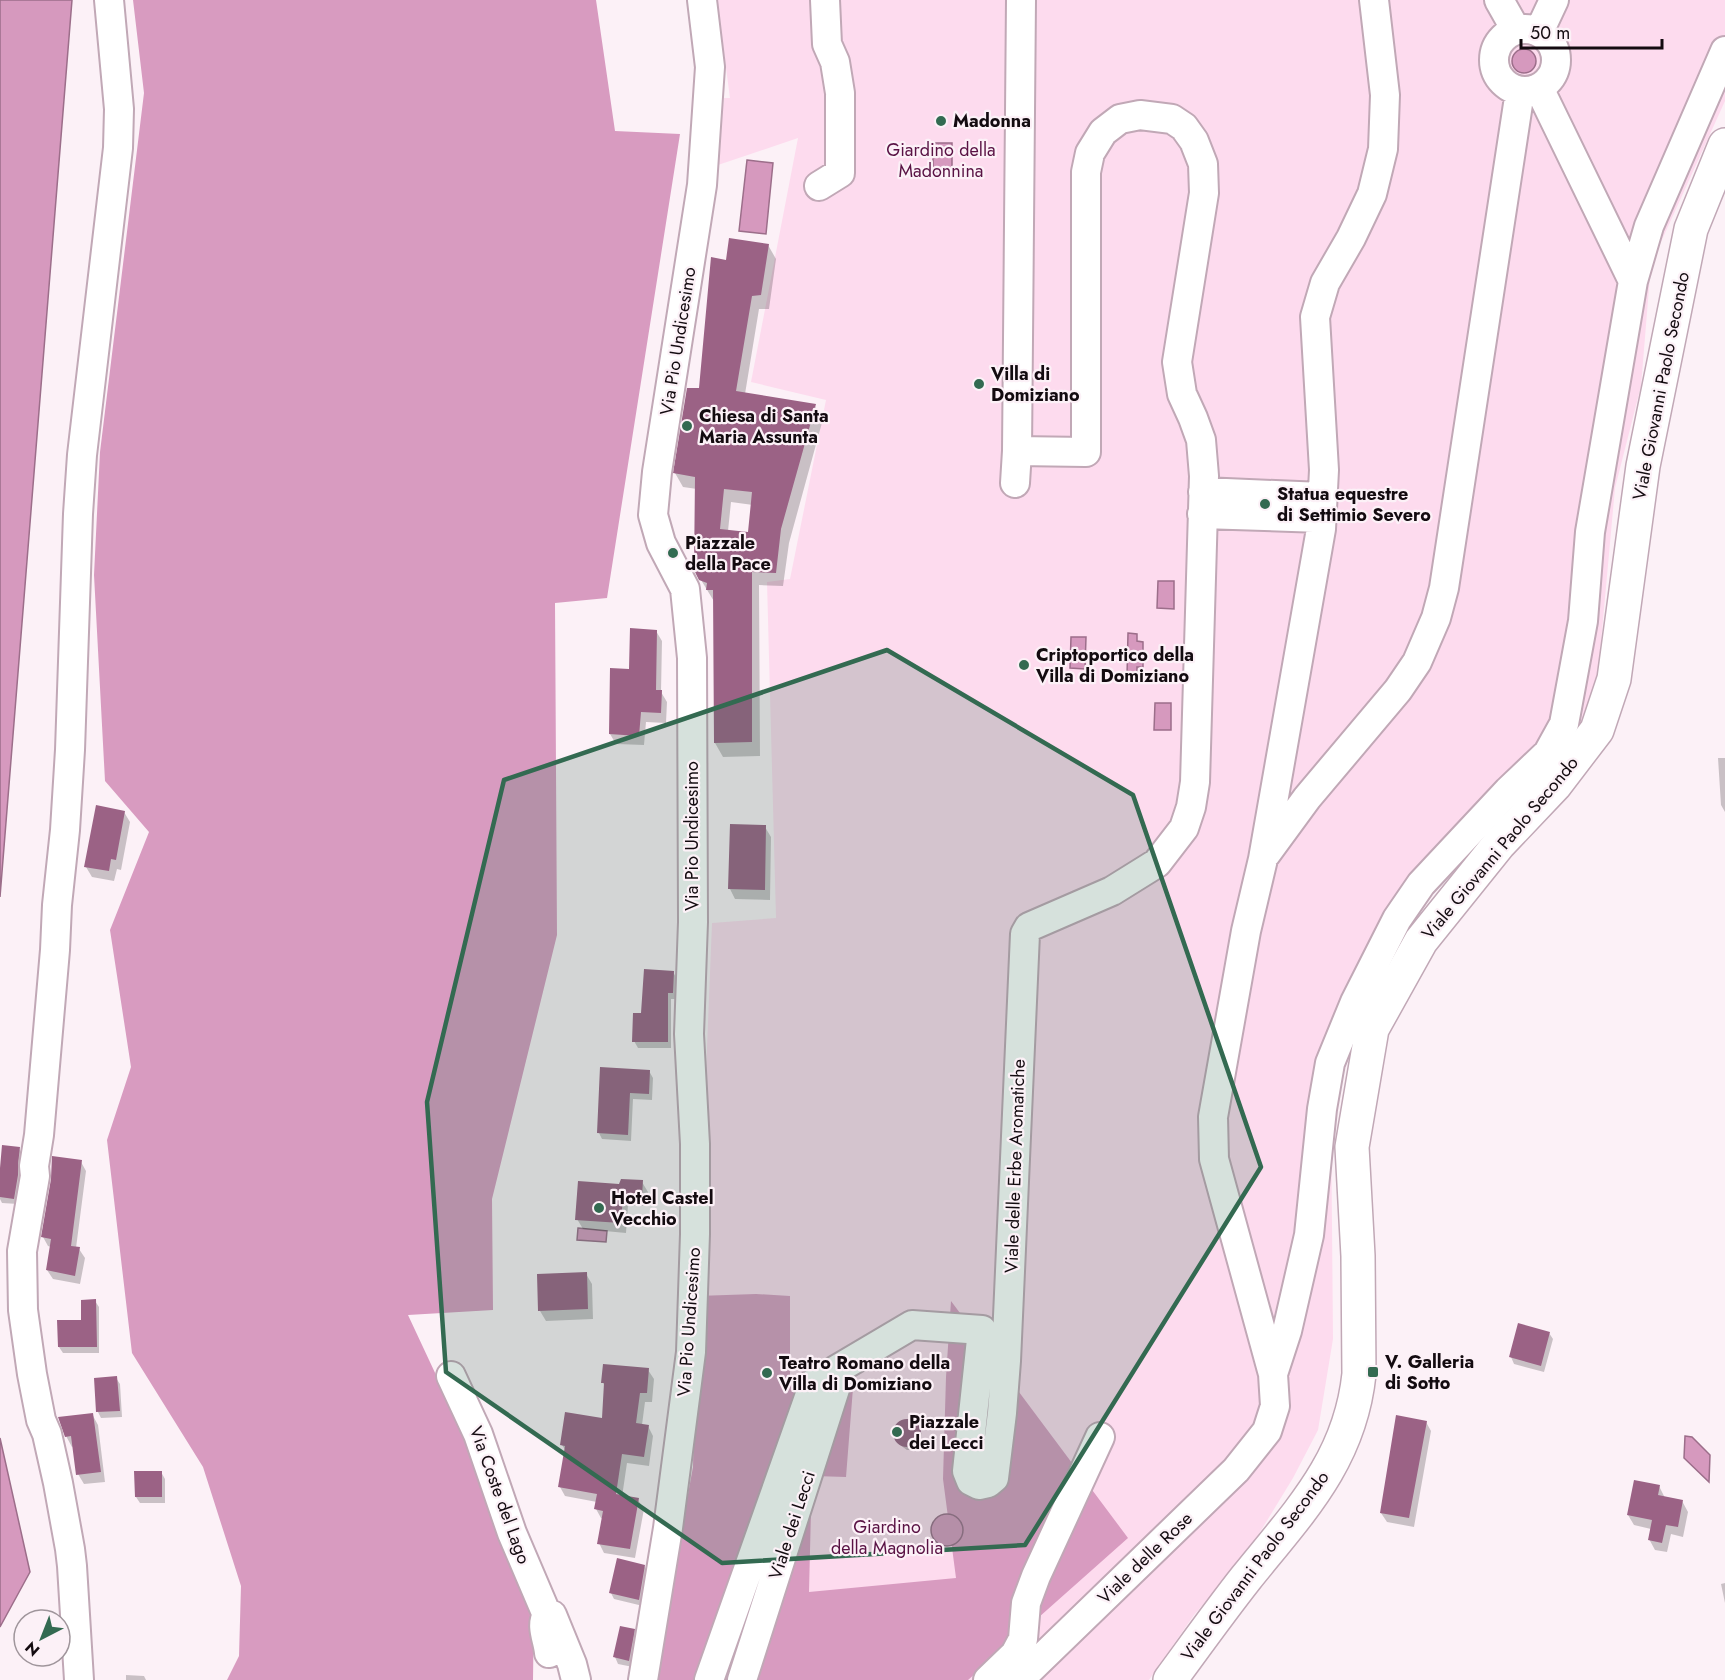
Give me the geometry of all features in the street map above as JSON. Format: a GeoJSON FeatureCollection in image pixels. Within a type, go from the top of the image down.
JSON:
{"type":"FeatureCollection","features":[{"type":"Feature","properties":{"kind":"main road","name":"Viale Giovanni Paolo Secondo"},"geometry":{"type":"LineString","coordinates":[[1170,1680],[1243,1582],[1307,1502],[1333,1462],[1345,1435],[1355,1400],[1359,1374],[1358,1256],[1352,1147],[1372,1029],[1421,941],[1499,844],[1555,785],[1597,730],[1614,679],[1642,466],[1691,229],[1725,145]]}},
{"type":"Feature","properties":{"kind":"street"},"geometry":{"type":"LineString","coordinates":[[79,1680],[72,1566],[59,1490],[32,1374],[23,1310],[22,1251],[34,1185],[57,905],[64,851],[82,455],[118,148],[119,109],[109,0]]}},
{"type":"Feature","properties":{"kind":"street","name":"Via Pio Undicesimo"},"geometry":{"type":"LineString","coordinates":[[643,1680],[668,1528],[691,1352],[695,1234],[695,1144],[689,1034],[693,922],[692,658],[685,589],[661,543],[653,515],[657,472],[702,185],[710,67],[702,0]]}},
{"type":"Feature","properties":{"kind":"street"},"geometry":{"type":"LineString","coordinates":[[819,186],[840,173],[840,93],[836,63],[827,44],[825,0]]}},
{"type":"Feature","properties":{"kind":"street"},"geometry":{"type":"LineString","coordinates":[[1015,483],[1021,0]]}},
{"type":"Feature","properties":{"kind":"street"},"geometry":{"type":"LineString","coordinates":[[1273,1374],[1214,1160],[1212,1117],[1246,931],[1263,859],[1321,529],[1324,470],[1315,317],[1325,283],[1351,238],[1372,194],[1383,149],[1385,95],[1374,0]]}},
{"type":"Feature","properties":{"kind":"street"},"geometry":{"type":"LineString","coordinates":[[1499,0],[1527,31]]}},
{"type":"Feature","properties":{"kind":"street"},"geometry":{"type":"LineString","coordinates":[[1527,31],[1554,0]]}},
{"type":"Feature","properties":{"kind":"street"},"geometry":{"type":"LineString","coordinates":[[1527,31],[1547,38],[1556,55],[1556,65],[1547,82],[1530,89],[1510,87],[1496,72],[1495,52],[1499,42],[1507,34],[1527,31]]}},
{"type":"Feature","properties":{"kind":"street"},"geometry":{"type":"LineString","coordinates":[[1273,1374],[1287,1331],[1309,1234],[1322,1109],[1330,1063],[1355,1002],[1396,919],[1421,884],[1508,791],[1548,753],[1564,724],[1583,621],[1590,532],[1633,281],[1649,226],[1725,51]]}},
{"type":"Feature","properties":{"kind":"street"},"geometry":{"type":"LineString","coordinates":[[1530,89],[1633,281]]}},
{"type":"Feature","properties":{"kind":"street"},"geometry":{"type":"LineString","coordinates":[[1263,859],[1319,783],[1398,690],[1417,662],[1436,618],[1444,588],[1530,89]]}},
{"type":"Feature","properties":{"kind":"street"},"geometry":{"type":"LineString","coordinates":[[1017,451],[1086,452],[1086,172],[1090,153],[1103,132],[1120,119],[1140,115],[1172,119],[1184,127],[1194,141],[1203,164],[1204,193],[1177,362],[1182,394],[1201,440],[1204,476],[1203,503],[1322,507]]}},
{"type":"Feature","properties":{"kind":"street","name":"Viale delle Erbe Aromatiche"},"geometry":{"type":"LineString","coordinates":[[826,1376],[912,1325],[982,1330],[967,1471],[971,1481],[979,1485],[988,1483],[994,1478],[1006,1361],[1025,934],[1029,927],[1112,891],[1137,876],[1156,863],[1184,828],[1191,807],[1195,782],[1203,503]]}},
{"type":"Feature","properties":{"kind":"street"},"geometry":{"type":"LineString","coordinates":[[1279,763],[1319,783]]}},
{"type":"Feature","properties":{"kind":"street","name":"Viale delle Rose"},"geometry":{"type":"LineString","coordinates":[[1019,1680],[1236,1470],[1267,1431],[1275,1406],[1273,1374]]}},
{"type":"Feature","properties":{"kind":"street","name":"Via Coste del Lago"},"geometry":{"type":"LineString","coordinates":[[451,1376],[478,1434],[512,1533],[547,1615]]}},
{"type":"Feature","properties":{"kind":"street","name":"Viale dei Lecci"},"geometry":{"type":"LineString","coordinates":[[709,1680],[826,1376],[836,1386],[742,1680]]}},
{"type":"Feature","properties":{"kind":"street"},"geometry":{"type":"LineString","coordinates":[[988,1680],[1015,1654],[1023,1639],[1026,1603],[1036,1576],[1100,1437]]}},
{"type":"Feature","properties":{"kind":"street","name":"Via Coste del Lago"},"geometry":{"type":"LineString","coordinates":[[547,1615],[544,1618],[544,1624],[549,1653]]}},
{"type":"Feature","properties":{"kind":"street","name":"Via Coste del Lago"},"geometry":{"type":"LineString","coordinates":[[547,1615],[552,1615],[576,1680]]}},
{"type":"Feature","properties":{"kind":"highlighted area"},"geometry":{"type":"Polygon","coordinates":[[[887,650],[1133,795],[1261,1167],[1025,1545],[722,1563],[446,1372],[427,1102],[504,780],[887,650]]]}},
{"type":"Feature","properties":{"kind":"green space"},"geometry":{"type":"Polygon","coordinates":[[[717,0],[1725,0],[1725,101],[1651,264],[1641,386],[1615,488],[1599,664],[1586,728],[1427,891],[1407,928],[1353,1044],[1331,1111],[1333,1339],[1318,1430],[1293,1478],[1246,1555],[1194,1615],[1149,1680],[654,1680],[693,1467],[697,1296],[712,923],[776,918],[767,582],[790,579],[826,400],[751,382],[798,138],[715,166],[724,98],[730,98],[717,0]]]}},
{"type":"Feature","properties":{"kind":"shaded area"},"geometry":{"type":"Polygon","coordinates":[[[0,0],[72,0],[0,897],[0,0]]]}},
{"type":"Feature","properties":{"kind":"shaded area"},"geometry":{"type":"Polygon","coordinates":[[[133,0],[596,0],[615,131],[680,134],[607,598],[555,603],[557,935],[492,1199],[493,1310],[408,1315],[458,1422],[534,1601],[533,1680],[227,1680],[239,1656],[241,1586],[203,1467],[132,1353],[107,1140],[131,1067],[110,930],[149,832],[105,781],[94,575],[100,452],[144,93],[133,0]]]}},
{"type":"Feature","properties":{"kind":"shaded area"},"geometry":{"type":"Polygon","coordinates":[[[1524,49],[1529,50],[1535,56],[1535,66],[1529,72],[1524,73],[1519,72],[1513,66],[1512,61],[1513,56],[1519,50],[1524,49]]]}},
{"type":"Feature","properties":{"kind":"shaded area"},"geometry":{"type":"Polygon","coordinates":[[[933,143],[952,143],[952,173],[933,173],[933,143]]]}},
{"type":"Feature","properties":{"kind":"shaded area"},"geometry":{"type":"Polygon","coordinates":[[[747,160],[773,163],[766,234],[739,231],[747,160]]]}},
{"type":"Feature","properties":{"kind":"shaded area"},"geometry":{"type":"Polygon","coordinates":[[[1158,581],[1174,581],[1174,609],[1157,608],[1158,581]]]}},
{"type":"Feature","properties":{"kind":"shaded area"},"geometry":{"type":"Polygon","coordinates":[[[1128,633],[1137,634],[1137,641],[1143,642],[1143,667],[1137,667],[1137,676],[1127,676],[1128,633]]]}},
{"type":"Feature","properties":{"kind":"shaded area"},"geometry":{"type":"Polygon","coordinates":[[[1071,637],[1086,637],[1085,669],[1070,668],[1071,637]]]}},
{"type":"Feature","properties":{"kind":"shaded area"},"geometry":{"type":"Polygon","coordinates":[[[1155,703],[1171,703],[1171,730],[1154,730],[1155,703]]]}},
{"type":"Feature","properties":{"kind":"shaded area"},"geometry":{"type":"Polygon","coordinates":[[[578,1228],[607,1231],[606,1242],[577,1240],[578,1228]]]}},
{"type":"Feature","properties":{"kind":"shaded area"},"geometry":{"type":"Polygon","coordinates":[[[756,1294],[790,1296],[790,1379],[853,1388],[846,1477],[814,1476],[809,1592],[956,1578],[943,1479],[951,1301],[1128,1538],[968,1680],[654,1680],[693,1467],[697,1296],[756,1294]]]}},
{"type":"Feature","properties":{"kind":"shaded area"},"geometry":{"type":"Polygon","coordinates":[[[1685,1436],[1692,1437],[1710,1455],[1709,1482],[1684,1458],[1685,1436]]]}},
{"type":"Feature","properties":{"kind":"shaded area"},"geometry":{"type":"Polygon","coordinates":[[[0,1438],[30,1572],[0,1627],[0,1438]]]}},
{"type":"Feature","properties":{"kind":"shaded area"},"geometry":{"type":"Polygon","coordinates":[[[947,1514],[958,1519],[963,1530],[958,1541],[947,1546],[936,1541],[931,1530],[936,1519],[947,1514]]]}},
{"type":"Feature","properties":{"kind":"building"},"geometry":{"type":"Polygon","coordinates":[[[729,238],[769,244],[761,295],[752,296],[736,391],[816,404],[781,529],[776,573],[752,572],[752,742],[714,743],[713,590],[706,590],[707,583],[699,580],[694,570],[695,477],[673,473],[687,388],[699,388],[711,257],[726,260],[729,238]],[[724,489],[720,529],[748,532],[752,492],[724,489]]]}},
{"type":"Feature","properties":{"kind":"building"},"geometry":{"type":"Polygon","coordinates":[[[630,628],[657,630],[656,690],[662,690],[661,713],[641,712],[639,736],[609,734],[610,668],[629,669],[630,628]]]}},
{"type":"Feature","properties":{"kind":"building"},"geometry":{"type":"Polygon","coordinates":[[[96,805],[125,811],[116,860],[111,859],[109,871],[84,867],[96,805]]]}},
{"type":"Feature","properties":{"kind":"building"},"geometry":{"type":"Polygon","coordinates":[[[730,824],[766,825],[765,890],[728,889],[730,824]]]}},
{"type":"Feature","properties":{"kind":"building"},"geometry":{"type":"Polygon","coordinates":[[[644,969],[674,971],[673,993],[668,993],[668,1042],[632,1042],[633,1013],[641,1013],[644,969]]]}},
{"type":"Feature","properties":{"kind":"building"},"geometry":{"type":"Polygon","coordinates":[[[600,1067],[650,1070],[649,1094],[630,1093],[628,1135],[597,1133],[600,1067]]]}},
{"type":"Feature","properties":{"kind":"building"},"geometry":{"type":"Polygon","coordinates":[[[2,1145],[20,1147],[14,1199],[0,1197],[2,1145]]]}},
{"type":"Feature","properties":{"kind":"building"},"geometry":{"type":"Polygon","coordinates":[[[52,1156],[82,1160],[71,1246],[80,1247],[75,1276],[46,1270],[51,1239],[41,1237],[51,1179],[52,1156]]]}},
{"type":"Feature","properties":{"kind":"building","name":"Hotel Castel Vecchio"},"geometry":{"type":"Polygon","coordinates":[[[621,1179],[643,1180],[642,1196],[623,1195],[621,1223],[575,1220],[578,1181],[619,1184],[621,1179]]]}},
{"type":"Feature","properties":{"kind":"building"},"geometry":{"type":"Polygon","coordinates":[[[587,1272],[588,1309],[538,1311],[537,1274],[587,1272]]]}},
{"type":"Feature","properties":{"kind":"building"},"geometry":{"type":"Polygon","coordinates":[[[96,1299],[97,1347],[58,1347],[57,1320],[81,1320],[81,1300],[96,1299]]]}},
{"type":"Feature","properties":{"kind":"building"},"geometry":{"type":"Polygon","coordinates":[[[1518,1323],[1550,1332],[1541,1366],[1509,1357],[1518,1323]]]}},
{"type":"Feature","properties":{"kind":"building"},"geometry":{"type":"Polygon","coordinates":[[[603,1364],[649,1368],[647,1393],[640,1393],[636,1423],[649,1425],[644,1457],[622,1454],[616,1494],[639,1498],[630,1549],[597,1544],[603,1511],[594,1509],[597,1494],[558,1487],[565,1446],[560,1445],[565,1412],[602,1418],[603,1364]]]}},
{"type":"Feature","properties":{"kind":"building"},"geometry":{"type":"Polygon","coordinates":[[[117,1376],[120,1411],[96,1412],[94,1378],[117,1376]]]}},
{"type":"Feature","properties":{"kind":"building"},"geometry":{"type":"Polygon","coordinates":[[[93,1413],[101,1472],[76,1475],[71,1436],[65,1437],[58,1417],[93,1413]]]}},
{"type":"Feature","properties":{"kind":"building"},"geometry":{"type":"Polygon","coordinates":[[[1396,1415],[1427,1421],[1409,1518],[1380,1513],[1396,1415]]]}},
{"type":"Feature","properties":{"kind":"building"},"geometry":{"type":"Polygon","coordinates":[[[907,1419],[917,1423],[921,1433],[917,1443],[907,1447],[897,1443],[893,1433],[897,1423],[907,1419]]]}},
{"type":"Feature","properties":{"kind":"building"},"geometry":{"type":"Polygon","coordinates":[[[134,1471],[162,1471],[162,1497],[135,1497],[134,1471]]]}},
{"type":"Feature","properties":{"kind":"building"},"geometry":{"type":"Polygon","coordinates":[[[1634,1480],[1660,1485],[1658,1495],[1683,1500],[1678,1527],[1666,1525],[1662,1543],[1648,1540],[1652,1520],[1627,1515],[1634,1480]]]}},
{"type":"Feature","properties":{"kind":"building"},"geometry":{"type":"Polygon","coordinates":[[[617,1558],[645,1565],[639,1600],[609,1593],[617,1558]]]}},
{"type":"Feature","properties":{"kind":"building"},"geometry":{"type":"Polygon","coordinates":[[[620,1626],[635,1629],[629,1661],[613,1657],[620,1626]]]}},
{"type":"Feature","properties":{"kind":"place","name":"Madonna"},"geometry":{"type":"Point","coordinates":[941,121]}},
{"type":"Feature","properties":{"kind":"place","name":"Villa di Domiziano"},"geometry":{"type":"Point","coordinates":[979,384]}},
{"type":"Feature","properties":{"kind":"place","name":"Chiesa di Santa Maria Assunta"},"geometry":{"type":"Point","coordinates":[687,426]}},
{"type":"Feature","properties":{"kind":"place","name":"Statua equestre di Settimio Severo"},"geometry":{"type":"Point","coordinates":[1265,504]}},
{"type":"Feature","properties":{"kind":"place","name":"Piazzale della Pace"},"geometry":{"type":"Point","coordinates":[673,553]}},
{"type":"Feature","properties":{"kind":"place","name":"Criptoportico della Villa di Domiziano"},"geometry":{"type":"Point","coordinates":[1024,665]}},
{"type":"Feature","properties":{"kind":"place","name":"Hotel Castel Vecchio"},"geometry":{"type":"Point","coordinates":[599,1208]}},
{"type":"Feature","properties":{"kind":"place","name":"V. Galleria di Sotto"},"geometry":{"type":"Point","coordinates":[1373,1372]}},
{"type":"Feature","properties":{"kind":"place","name":"Teatro Romano della Villa di Domiziano"},"geometry":{"type":"Point","coordinates":[767,1373]}},
{"type":"Feature","properties":{"kind":"place","name":"Piazzale dei Lecci"},"geometry":{"type":"Point","coordinates":[897,1432]}},
{"type":"Feature","properties":{"kind":"park label","name":"Giardino della Madonnina"},"geometry":{"type":"Point","coordinates":[941,160]}},
{"type":"Feature","properties":{"kind":"park label","name":"Giardino della Magnolia"},"geometry":{"type":"Point","coordinates":[887,1537]}}]}
